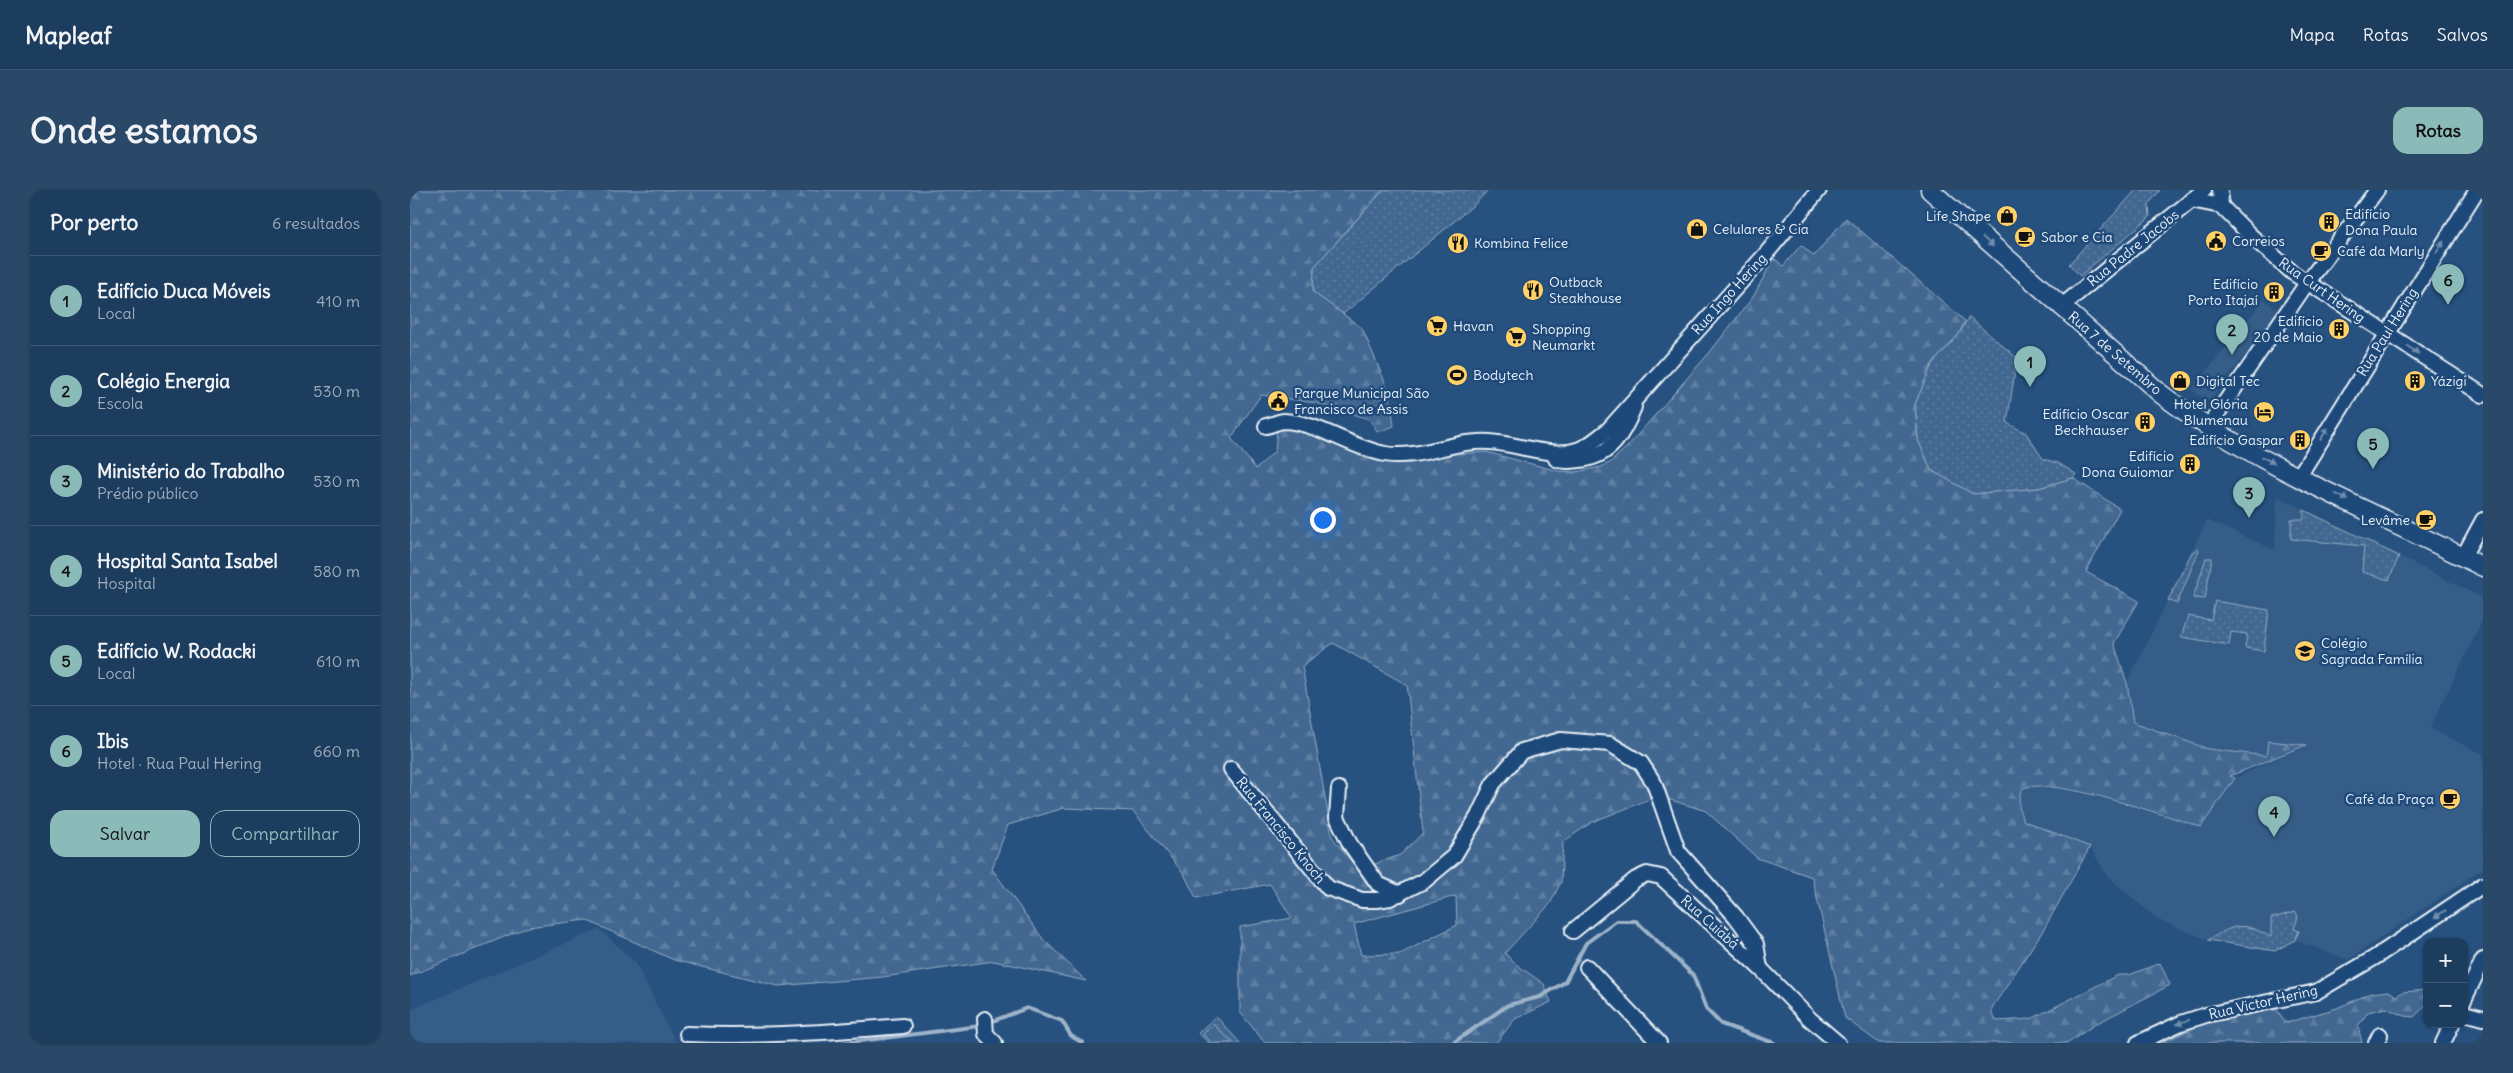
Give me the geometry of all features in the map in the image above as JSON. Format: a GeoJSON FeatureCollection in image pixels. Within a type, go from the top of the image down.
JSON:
{"type":"FeatureCollection","features":[{"type":"Feature","properties":{"kind":"main road","name":"Rua 7 de Setembro"},"geometry":{"type":"LineString","coordinates":[[1930,190],[2161,394],[2208,427],[2298,476],[2483,567]]}},
{"type":"Feature","properties":{"kind":"street","name":"Rua Ingo Hering"},"geometry":{"type":"LineString","coordinates":[[1266,426],[1283,421],[1292,423],[1320,430],[1369,450],[1401,456],[1490,442],[1536,451],[1570,452],[1586,446],[1608,430],[1765,255],[1819,190]]}},
{"type":"Feature","properties":{"kind":"street","name":"Rua Padre Jacobs"},"geometry":{"type":"LineString","coordinates":[[2062,306],[2204,190]]}},
{"type":"Feature","properties":{"kind":"street"},"geometry":{"type":"LineString","coordinates":[[2192,200],[2221,206],[2220,190]]}},
{"type":"Feature","properties":{"kind":"street"},"geometry":{"type":"LineString","coordinates":[[2208,427],[2307,283],[2377,190]]}},
{"type":"Feature","properties":{"kind":"street","name":"Rua Paul Hering"},"geometry":{"type":"LineString","coordinates":[[2298,476],[2386,333],[2478,190]]}},
{"type":"Feature","properties":{"kind":"street","name":"Rua Curt Hering"},"geometry":{"type":"LineString","coordinates":[[2221,206],[2251,236],[2307,283],[2483,395]]}},
{"type":"Feature","properties":{"kind":"street"},"geometry":{"type":"LineString","coordinates":[[2463,557],[2483,520]]}},
{"type":"Feature","properties":{"kind":"street","name":"Rua Francisco Knoch"},"geometry":{"type":"LineString","coordinates":[[1231,769],[1328,888],[1362,900],[1377,900],[1400,894],[1424,881],[1454,856],[1478,816],[1494,784],[1522,751],[1561,740],[1610,744],[1641,763],[1650,776],[1678,851],[1736,917],[1756,944],[1760,968]]}},
{"type":"Feature","properties":{"kind":"street"},"geometry":{"type":"LineString","coordinates":[[1339,788],[1337,817],[1350,844],[1366,870],[1378,884],[1400,894]]}},
{"type":"Feature","properties":{"kind":"street","name":"Rua Cuiabá"},"geometry":{"type":"LineString","coordinates":[[1573,932],[1636,879],[1647,874],[1661,877],[1760,968],[1810,1019],[1838,1043]]}},
{"type":"Feature","properties":{"kind":"street","name":"Rua Victor Hering"},"geometry":{"type":"LineString","coordinates":[[2138,1043],[2181,1023],[2206,1014],[2316,992],[2346,976],[2483,885]]}},
{"type":"Feature","properties":{"kind":"street"},"geometry":{"type":"LineString","coordinates":[[2468,992],[2483,960]]}},
{"type":"Feature","properties":{"kind":"street"},"geometry":{"type":"LineString","coordinates":[[1587,967],[1659,1043]]}},
{"type":"Feature","properties":{"kind":"street"},"geometry":{"type":"LineString","coordinates":[[2468,1014],[2483,1018]]}},
{"type":"Feature","properties":{"kind":"street"},"geometry":{"type":"LineString","coordinates":[[985,1019],[991,1038]]}},
{"type":"Feature","properties":{"kind":"street"},"geometry":{"type":"LineString","coordinates":[[687,1034],[800,1039],[903,1026]]}},
{"type":"Feature","properties":{"kind":"street"},"geometry":{"type":"LineString","coordinates":[[2443,1043],[2450,1028]]}},
{"type":"Feature","properties":{"kind":"shaded area"},"geometry":{"type":"Polygon","coordinates":[[[2264,299],[2279,311],[2211,399],[2205,400],[2192,390],[2264,299]]]}},
{"type":"Feature","properties":{"kind":"shaded area"},"geometry":{"type":"Polygon","coordinates":[[[2277,496],[2483,598],[2483,619],[2430,728],[2483,754],[2483,868],[2348,960],[2295,940],[2275,951],[2208,940],[2158,920],[2107,876],[2090,847],[2024,821],[2021,817],[2018,795],[2023,788],[2042,785],[2123,803],[2201,827],[2235,778],[2305,746],[2266,756],[2208,749],[2133,722],[2127,683],[2207,520],[2275,550],[2277,496]]]}},
{"type":"Feature","properties":{"kind":"shaded area"},"geometry":{"type":"Polygon","coordinates":[[[599,929],[635,962],[676,1043],[410,1043],[410,1010],[599,929]]]}},
{"type":"Feature","properties":{"kind":"green space"},"geometry":{"type":"Polygon","coordinates":[[[410,190],[1383,190],[1314,267],[1313,292],[1362,328],[1385,382],[1391,403],[1394,426],[1378,432],[1369,419],[1316,403],[1261,395],[1231,438],[1256,469],[1275,451],[1277,428],[1300,429],[1386,461],[1426,460],[1443,455],[1486,452],[1558,471],[1576,472],[1601,467],[1611,462],[1628,446],[1710,352],[1753,297],[1774,258],[1783,266],[1801,245],[1814,256],[1846,218],[1965,321],[1959,334],[1932,364],[1915,404],[1918,440],[1931,470],[1973,494],[2039,488],[2073,478],[2120,509],[2086,572],[2139,601],[2114,643],[2127,683],[2133,722],[2208,749],[2266,756],[2268,741],[2306,745],[2230,776],[2235,778],[2201,827],[2138,807],[2084,793],[2038,786],[2023,788],[2019,805],[2024,821],[2090,847],[2044,929],[1992,1008],[1992,1015],[1997,1021],[2031,1019],[2118,975],[2129,975],[2160,963],[2170,985],[2094,1025],[2068,1043],[1879,1043],[1845,1018],[1812,877],[1757,858],[1706,811],[1658,796],[1592,822],[1563,842],[1561,882],[1550,904],[1505,953],[1513,962],[1544,984],[1551,1002],[1515,1019],[1496,1043],[1265,1043],[1240,1012],[1240,927],[1292,918],[1270,884],[1196,898],[1184,874],[1133,811],[1064,808],[1008,825],[992,869],[1043,939],[1086,981],[994,961],[883,977],[778,986],[674,960],[586,920],[528,927],[410,976],[410,190]],[[1333,643],[1302,666],[1332,837],[1358,870],[1400,855],[1423,833],[1407,685],[1333,643]],[[1456,896],[1354,924],[1361,955],[1400,954],[1457,925],[1456,896]]]}},
{"type":"Feature","properties":{"kind":"green space"},"geometry":{"type":"Polygon","coordinates":[[[1383,190],[1488,190],[1475,204],[1343,314],[1313,292],[1314,267],[1383,190]]]}},
{"type":"Feature","properties":{"kind":"green space"},"geometry":{"type":"Polygon","coordinates":[[[2136,190],[2160,190],[2149,204],[2150,217],[2080,276],[2069,264],[2136,190]]]}},
{"type":"Feature","properties":{"kind":"green space"},"geometry":{"type":"Polygon","coordinates":[[[1969,317],[2017,358],[2007,423],[2026,433],[2043,459],[2058,463],[2076,474],[2073,478],[2039,488],[1973,494],[1931,470],[1918,440],[1915,404],[1932,364],[1959,334],[1969,317]]]}},
{"type":"Feature","properties":{"kind":"green space"},"geometry":{"type":"Polygon","coordinates":[[[2304,510],[2399,556],[2389,580],[2362,572],[2364,546],[2291,539],[2291,519],[2304,519],[2304,510]]]}},
{"type":"Feature","properties":{"kind":"green space"},"geometry":{"type":"Polygon","coordinates":[[[2198,549],[2177,604],[2168,600],[2192,552],[2198,549]]]}},
{"type":"Feature","properties":{"kind":"green space"},"geometry":{"type":"Polygon","coordinates":[[[2206,558],[2212,558],[2205,599],[2193,598],[2206,558]]]}},
{"type":"Feature","properties":{"kind":"green space"},"geometry":{"type":"Polygon","coordinates":[[[2215,601],[2269,610],[2264,651],[2245,648],[2247,634],[2231,632],[2229,645],[2181,637],[2188,616],[2211,620],[2215,601]]]}},
{"type":"Feature","properties":{"kind":"green space"},"geometry":{"type":"Polygon","coordinates":[[[2296,912],[2298,917],[2294,929],[2299,931],[2295,940],[2275,951],[2208,940],[2239,926],[2252,928],[2271,937],[2271,918],[2296,912]]]}},
{"type":"Feature","properties":{"kind":"green space"},"geometry":{"type":"Polygon","coordinates":[[[2423,990],[2423,1008],[2414,1017],[2405,1016],[2386,1008],[2368,1012],[2358,1026],[2362,1043],[2161,1043],[2216,1018],[2275,1007],[2286,1023],[2337,1008],[2371,993],[2389,991],[2396,996],[2403,992],[2423,990]]]}},
{"type":"Feature","properties":{"kind":"green space"},"geometry":{"type":"Polygon","coordinates":[[[1216,1016],[1240,1043],[1209,1043],[1198,1033],[1216,1016]]]}},
{"type":"Feature","properties":{"kind":"green space"},"geometry":{"type":"Polygon","coordinates":[[[1213,1024],[1231,1043],[1212,1043],[1203,1034],[1213,1024]]]}},
{"type":"Feature","properties":{"kind":"waterway"},"geometry":{"type":"LineString","coordinates":[[1453,1043],[1508,1005],[1540,997],[1565,982],[1586,943],[1616,921],[1636,921],[1693,975],[1706,1009],[1721,1024],[1774,1043]]}},
{"type":"Feature","properties":{"kind":"waterway"},"geometry":{"type":"LineString","coordinates":[[844,1043],[980,1026],[1027,1008],[1062,1021],[1071,1036],[1083,1043]]}},
{"type":"Feature","properties":{"kind":"place","name":"Life Shape"},"geometry":{"type":"Point","coordinates":[2007,216]}},
{"type":"Feature","properties":{"kind":"place","name":"Edifício Dona Paula"},"geometry":{"type":"Point","coordinates":[2329,222]}},
{"type":"Feature","properties":{"kind":"place","name":"Celulares & Cia"},"geometry":{"type":"Point","coordinates":[1697,229]}},
{"type":"Feature","properties":{"kind":"place","name":"Sabor e Cia"},"geometry":{"type":"Point","coordinates":[2025,237]}},
{"type":"Feature","properties":{"kind":"place","name":"Correios"},"geometry":{"type":"Point","coordinates":[2216,241]}},
{"type":"Feature","properties":{"kind":"place","name":"Kombina Felice"},"geometry":{"type":"Point","coordinates":[1458,243]}},
{"type":"Feature","properties":{"kind":"place","name":"Café da Marly"},"geometry":{"type":"Point","coordinates":[2321,251]}},
{"type":"Feature","properties":{"kind":"place","name":"Outback Steakhouse"},"geometry":{"type":"Point","coordinates":[1533,290]}},
{"type":"Feature","properties":{"kind":"place","name":"Edifício Porto Itajaí"},"geometry":{"type":"Point","coordinates":[2274,292]}},
{"type":"Feature","properties":{"kind":"place","name":"Ibis"},"geometry":{"type":"Point","coordinates":[2448,305]}},
{"type":"Feature","properties":{"kind":"place","name":"Havan"},"geometry":{"type":"Point","coordinates":[1437,326]}},
{"type":"Feature","properties":{"kind":"place","name":"Edifício 20 de Maio"},"geometry":{"type":"Point","coordinates":[2339,329]}},
{"type":"Feature","properties":{"kind":"place","name":"Shopping Neumarkt"},"geometry":{"type":"Point","coordinates":[1516,337]}},
{"type":"Feature","properties":{"kind":"place","name":"Colégio Energia"},"geometry":{"type":"Point","coordinates":[2232,355]}},
{"type":"Feature","properties":{"kind":"place","name":"Bodytech"},"geometry":{"type":"Point","coordinates":[1457,375]}},
{"type":"Feature","properties":{"kind":"place","name":"Digital Tec"},"geometry":{"type":"Point","coordinates":[2180,381]}},
{"type":"Feature","properties":{"kind":"place","name":"Yázigi"},"geometry":{"type":"Point","coordinates":[2415,381]}},
{"type":"Feature","properties":{"kind":"place","name":"Edifício Duca Móveis"},"geometry":{"type":"Point","coordinates":[2030,387]}},
{"type":"Feature","properties":{"kind":"place","name":"Parque Municipal São Francisco de Assis"},"geometry":{"type":"Point","coordinates":[1278,401]}},
{"type":"Feature","properties":{"kind":"place","name":"Hotel Glória Blumenau"},"geometry":{"type":"Point","coordinates":[2264,412]}},
{"type":"Feature","properties":{"kind":"place","name":"Edifício Oscar Beckhauser"},"geometry":{"type":"Point","coordinates":[2145,422]}},
{"type":"Feature","properties":{"kind":"place","name":"Edifício Gaspar"},"geometry":{"type":"Point","coordinates":[2300,440]}},
{"type":"Feature","properties":{"kind":"place","name":"Edifício Dona Guiomar"},"geometry":{"type":"Point","coordinates":[2190,464]}},
{"type":"Feature","properties":{"kind":"place","name":"Edifício W. Rodacki"},"geometry":{"type":"Point","coordinates":[2373,469]}},
{"type":"Feature","properties":{"kind":"place","name":"Ministério do Trabalho"},"geometry":{"type":"Point","coordinates":[2249,518]}},
{"type":"Feature","properties":{"kind":"place","name":"Levâme"},"geometry":{"type":"Point","coordinates":[2426,520]}},
{"type":"Feature","properties":{"kind":"place","name":"Colégio Sagrada Família"},"geometry":{"type":"Point","coordinates":[2305,651]}},
{"type":"Feature","properties":{"kind":"place","name":"Café da Praça"},"geometry":{"type":"Point","coordinates":[2450,799]}},
{"type":"Feature","properties":{"kind":"place","name":"Hospital Santa Isabel"},"geometry":{"type":"Point","coordinates":[2274,837]}}]}
